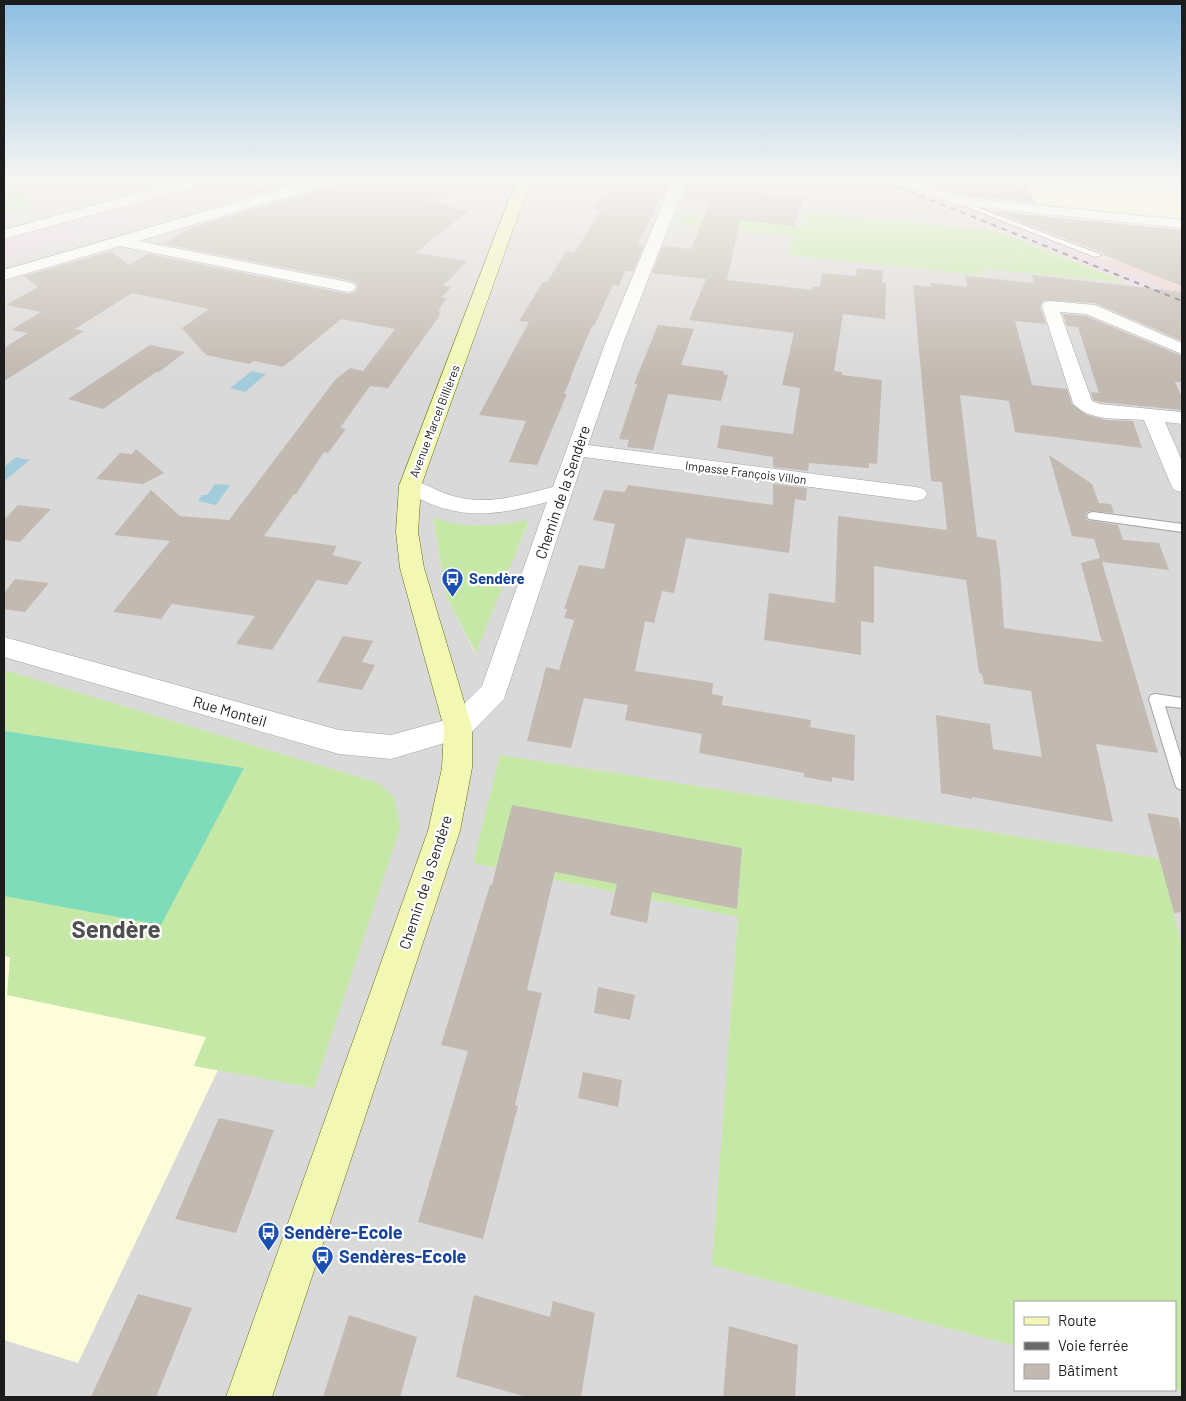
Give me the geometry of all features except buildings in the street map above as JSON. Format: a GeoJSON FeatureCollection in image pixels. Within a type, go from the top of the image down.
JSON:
{"type":"FeatureCollection","features":[{"type":"Feature","properties":{"kind":"street"},"geometry":{"type":"LineString","coordinates":[[4,275],[107,244]]}},
{"type":"Feature","properties":{"kind":"street"},"geometry":{"type":"LineString","coordinates":[[135,244],[348,287]]}},
{"type":"Feature","properties":{"kind":"street","name":"Avenue Marcel Billières"},"geometry":{"type":"LineString","coordinates":[[458,728],[412,568],[408,532],[410,486],[500,244]]}},
{"type":"Feature","properties":{"kind":"street","name":"Chemin de la Sendère"},"geometry":{"type":"LineString","coordinates":[[249,1397],[444,831],[457,768],[458,728],[494,691],[615,340],[654,244]]}},
{"type":"Feature","properties":{"kind":"street"},"geometry":{"type":"LineString","coordinates":[[1182,349],[1089,309],[1050,306],[1080,400],[1085,405],[1096,410],[1182,418]]}},
{"type":"Feature","properties":{"kind":"street"},"geometry":{"type":"LineString","coordinates":[[1152,415],[1182,485]]}},
{"type":"Feature","properties":{"kind":"street","name":"Impasse François Villon"},"geometry":{"type":"LineString","coordinates":[[577,450],[916,494]]}},
{"type":"Feature","properties":{"kind":"street"},"geometry":{"type":"LineString","coordinates":[[410,486],[434,499],[468,508],[504,507],[562,491]]}},
{"type":"Feature","properties":{"kind":"street","name":"Rue Monteil"},"geometry":{"type":"LineString","coordinates":[[4,647],[339,742],[391,747],[458,728]]}},
{"type":"Feature","properties":{"kind":"lane"},"geometry":{"type":"LineString","coordinates":[[1068,244],[1098,256]]}},
{"type":"Feature","properties":{"kind":"lane"},"geometry":{"type":"LineString","coordinates":[[1093,516],[1182,528]]}},
{"type":"Feature","properties":{"kind":"lane"},"geometry":{"type":"LineString","coordinates":[[1182,703],[1156,699],[1182,784]]}},
{"type":"Feature","properties":{"kind":"shaded area"},"geometry":{"type":"Polygon","coordinates":[[[4,244],[55,244],[4,258],[4,244]]]}},
{"type":"Feature","properties":{"kind":"shaded area"},"geometry":{"type":"Polygon","coordinates":[[[55,244],[791,244],[788,255],[982,275],[983,269],[1126,282],[1182,304],[1182,946],[1160,859],[500,755],[474,863],[738,917],[713,1265],[1014,1346],[1014,1391],[1176,1391],[1176,1389],[1182,1391],[1182,1397],[4,1397],[4,956],[195,1066],[314,1088],[378,783],[4,670],[4,258],[55,244]],[[433,518],[446,596],[475,653],[529,521],[482,526],[449,524],[433,518]]]}},
{"type":"Feature","properties":{"kind":"shaded area"},"geometry":{"type":"Polygon","coordinates":[[[1033,244],[1058,244],[1182,294],[1182,304],[1033,244]]]}},
{"type":"Feature","properties":{"kind":"shaded area"},"geometry":{"type":"Polygon","coordinates":[[[1093,258],[1182,267],[1182,294],[1093,258]]]}},
{"type":"Feature","properties":{"kind":"shaded area"},"geometry":{"type":"Polygon","coordinates":[[[4,956],[10,957],[8,995],[206,1037],[194,1065],[218,1070],[78,1363],[4,1340],[4,956]]]}},
{"type":"Feature","properties":{"kind":"green space"},"geometry":{"type":"Polygon","coordinates":[[[791,244],[1031,244],[1126,282],[983,269],[982,275],[787,255],[791,244]]]}},
{"type":"Feature","properties":{"kind":"green space"},"geometry":{"type":"Polygon","coordinates":[[[433,517],[456,524],[480,526],[529,520],[476,653],[446,596],[433,517]]]}},
{"type":"Feature","properties":{"kind":"green space"},"geometry":{"type":"Polygon","coordinates":[[[4,670],[378,783],[394,797],[400,828],[314,1088],[194,1066],[206,1037],[7,995],[10,957],[4,956],[4,670]]]}},
{"type":"Feature","properties":{"kind":"green space"},"geometry":{"type":"Polygon","coordinates":[[[4,731],[244,768],[161,925],[4,896],[4,731]]]}},
{"type":"Feature","properties":{"kind":"green space"},"geometry":{"type":"Polygon","coordinates":[[[500,755],[1160,859],[1182,946],[1182,1391],[1176,1389],[1176,1301],[1014,1301],[1014,1346],[712,1265],[738,917],[473,863],[500,755]]]}},
{"type":"Feature","properties":{"kind":"water"},"geometry":{"type":"Polygon","coordinates":[[[252,371],[266,374],[245,392],[230,388],[252,371]]]}},
{"type":"Feature","properties":{"kind":"water"},"geometry":{"type":"Polygon","coordinates":[[[16,457],[30,460],[4,481],[4,467],[16,457]]]}},
{"type":"Feature","properties":{"kind":"water"},"geometry":{"type":"Polygon","coordinates":[[[215,484],[230,485],[216,505],[198,501],[202,495],[207,495],[215,484]]]}},
{"type":"Feature","properties":{"kind":"railway"},"geometry":{"type":"LineString","coordinates":[[1041,244],[1182,301]]}},
{"type":"Feature","properties":{"kind":"place","name":"Sendère"},"geometry":{"type":"Point","coordinates":[453,597]}},
{"type":"Feature","properties":{"kind":"place","name":"Sendère-Ecole"},"geometry":{"type":"Point","coordinates":[268,1251]}},
{"type":"Feature","properties":{"kind":"place","name":"Sendères-Ecole"},"geometry":{"type":"Point","coordinates":[323,1275]}},
{"type":"Feature","properties":{"kind":"district","name":"Sendère"},"geometry":{"type":"Point","coordinates":[116,928]}}]}
